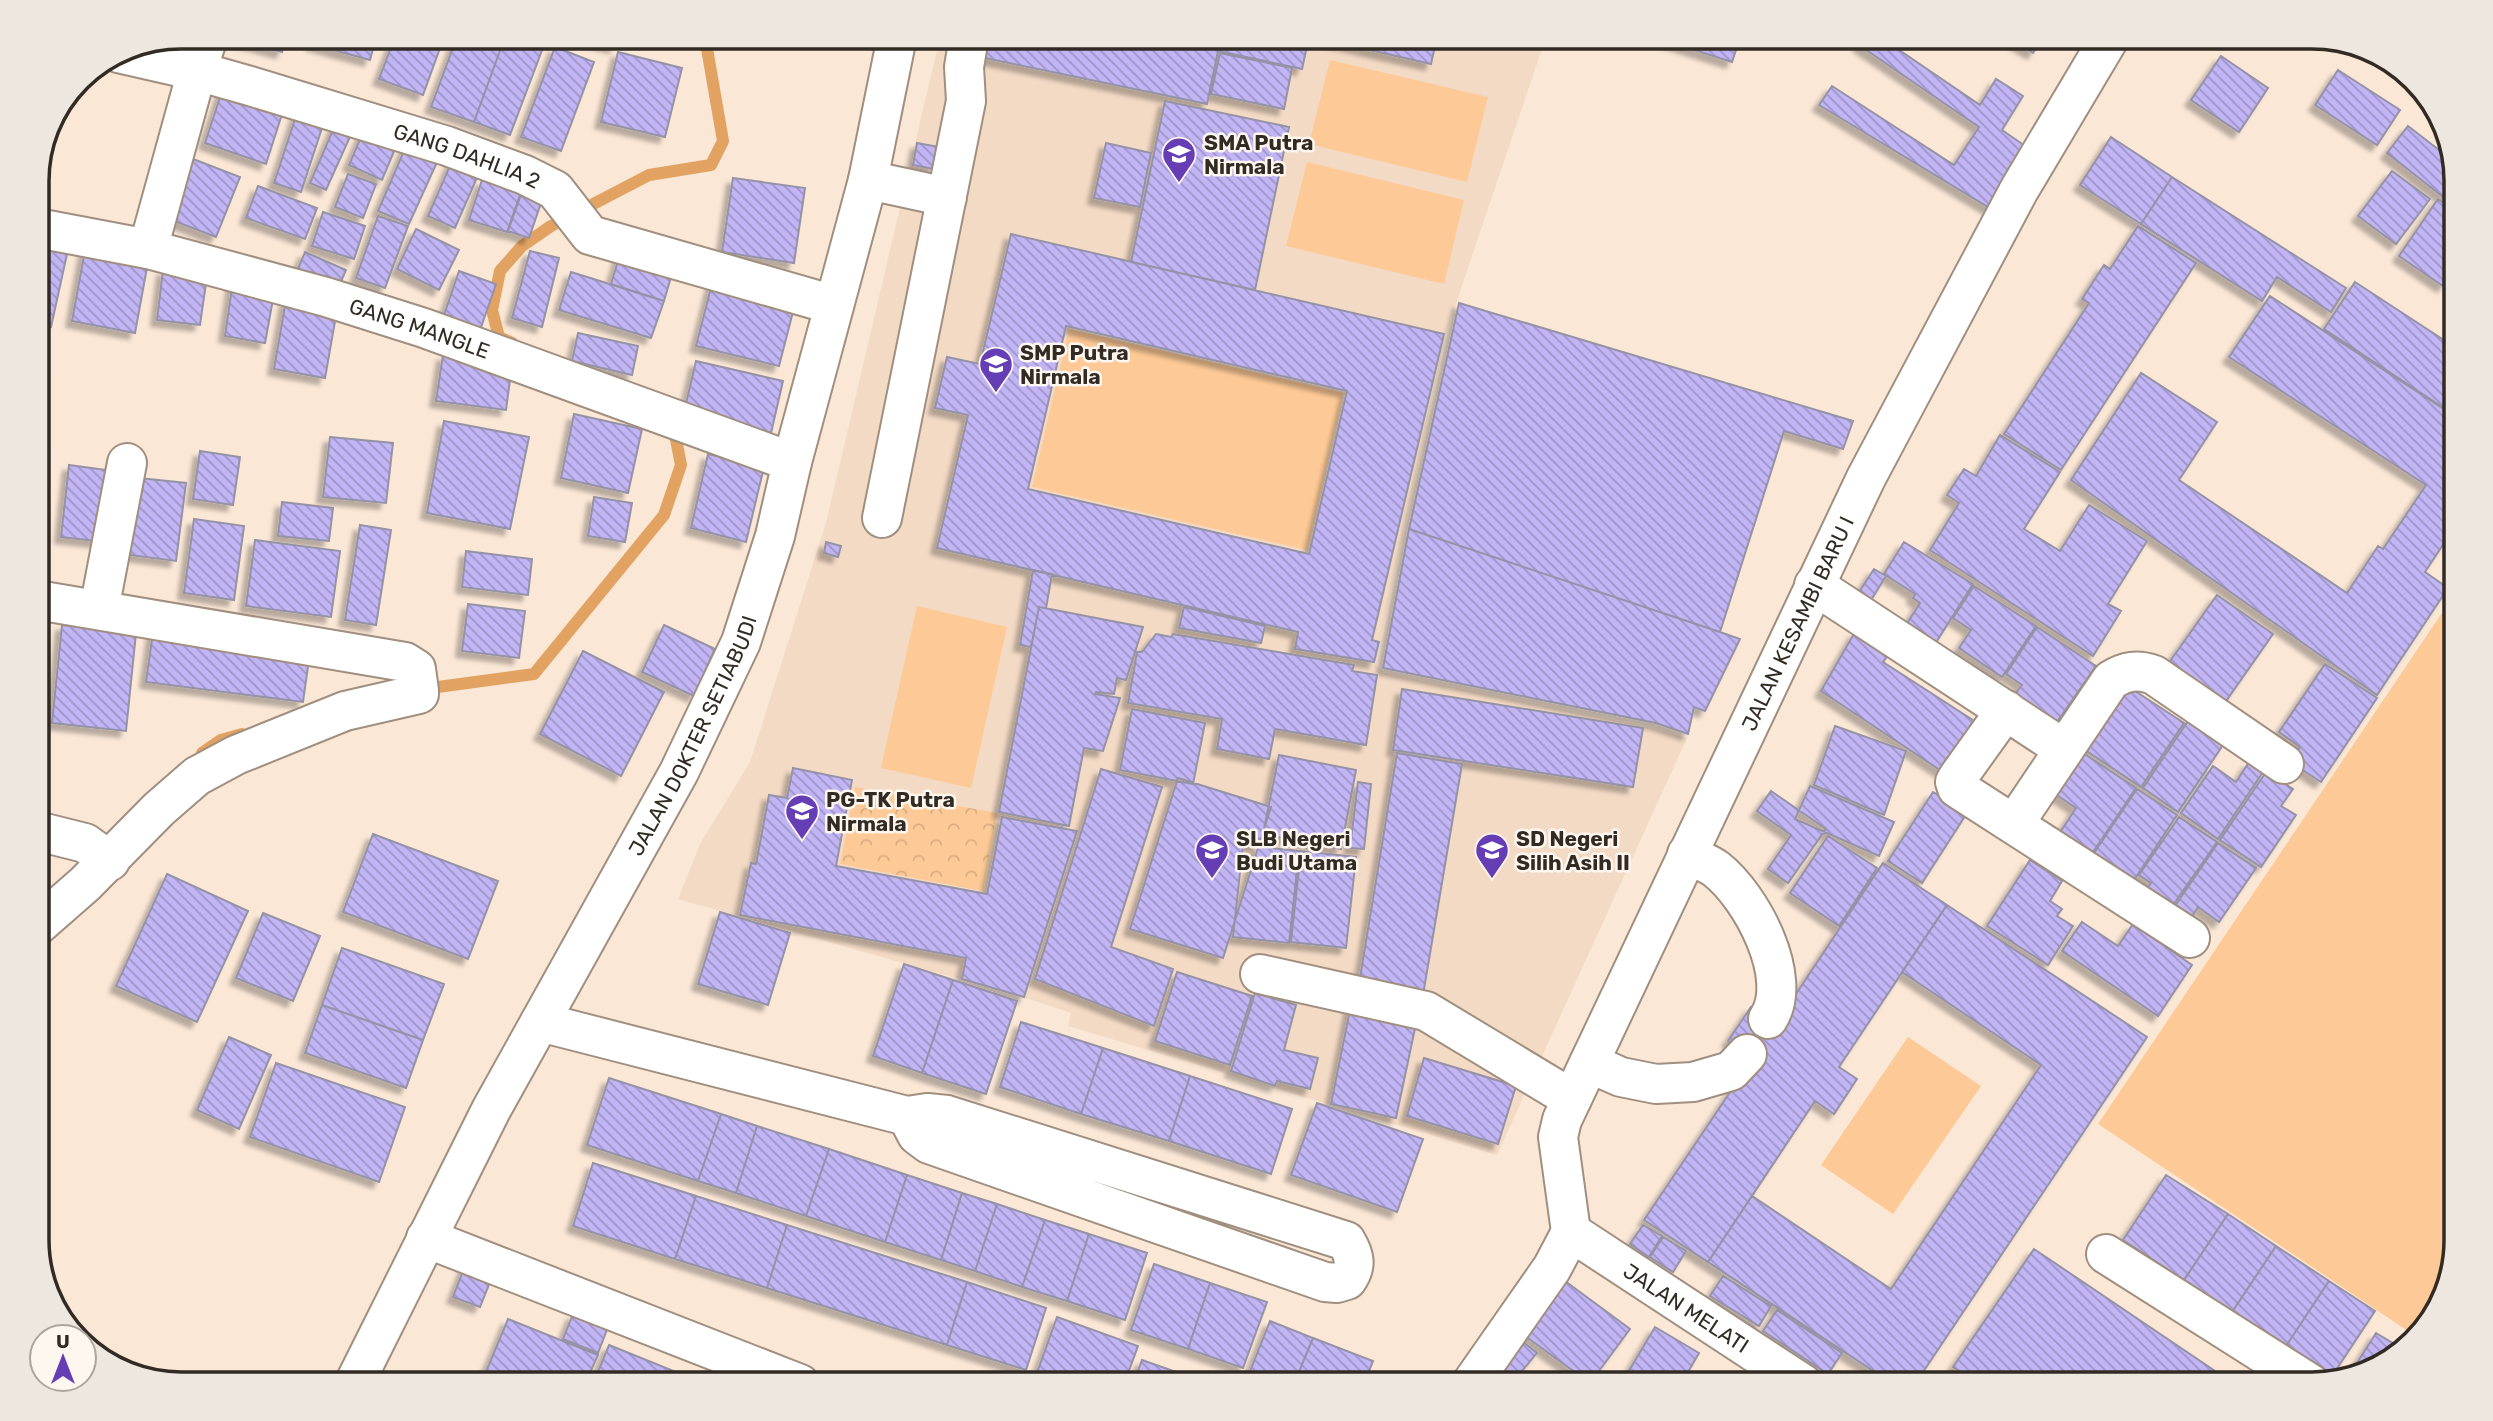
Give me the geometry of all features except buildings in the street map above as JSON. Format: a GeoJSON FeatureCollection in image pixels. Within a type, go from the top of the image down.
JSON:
{"type":"FeatureCollection","features":[{"type":"Feature","properties":{"kind":"street","name":"JALAN DOKTER SETIABUDI"},"geometry":{"type":"LineString","coordinates":[[360,1372],[491,1110],[679,772],[741,642],[775,536],[792,462],[868,180],[895,49]]}},
{"type":"Feature","properties":{"kind":"street"},"geometry":{"type":"LineString","coordinates":[[882,518],[966,101],[964,67],[967,49]]}},
{"type":"Feature","properties":{"kind":"street","name":"JALAN KESAMBI BARU I"},"geometry":{"type":"LineString","coordinates":[[1571,1232],[1558,1138],[1562,1120],[1866,478],[2019,190],[2103,49]]}},
{"type":"Feature","properties":{"kind":"street","name":"GANG DAHLIA 2"},"geometry":{"type":"LineString","coordinates":[[150,53],[203,54],[525,175],[555,190],[590,235],[834,305]]}},
{"type":"Feature","properties":{"kind":"street"},"geometry":{"type":"LineString","coordinates":[[148,249],[203,54]]}},
{"type":"Feature","properties":{"kind":"street"},"geometry":{"type":"LineString","coordinates":[[868,180],[947,197]]}},
{"type":"Feature","properties":{"kind":"street","name":"GANG MANGLE"},"geometry":{"type":"LineString","coordinates":[[49,230],[148,249],[338,300],[424,328],[792,462]]}},
{"type":"Feature","properties":{"kind":"street"},"geometry":{"type":"LineString","coordinates":[[99,610],[127,463]]}},
{"type":"Feature","properties":{"kind":"street"},"geometry":{"type":"LineString","coordinates":[[1815,585],[2064,749]]}},
{"type":"Feature","properties":{"kind":"street"},"geometry":{"type":"LineString","coordinates":[[49,602],[405,662],[414,666],[419,687],[419,694],[345,711],[236,755],[197,776],[100,854],[49,912]]}},
{"type":"Feature","properties":{"kind":"street"},"geometry":{"type":"LineString","coordinates":[[2014,824],[2111,680],[2123,672],[2140,670],[2154,675],[2284,764]]}},
{"type":"Feature","properties":{"kind":"street"},"geometry":{"type":"LineString","coordinates":[[2006,710],[1955,782],[1957,788],[2190,938]]}},
{"type":"Feature","properties":{"kind":"street"},"geometry":{"type":"LineString","coordinates":[[49,835],[100,854]]}},
{"type":"Feature","properties":{"kind":"street"},"geometry":{"type":"LineString","coordinates":[[1687,854],[1716,869],[1746,900],[1767,939],[1776,987],[1773,1012],[1768,1019]]}},
{"type":"Feature","properties":{"kind":"street"},"geometry":{"type":"LineString","coordinates":[[1261,974],[1426,1012],[1572,1099]]}},
{"type":"Feature","properties":{"kind":"street"},"geometry":{"type":"LineString","coordinates":[[540,1022],[907,1116],[927,1113],[947,1115],[1346,1241],[1354,1258],[1354,1270],[1347,1280],[1325,1282],[929,1144],[917,1135],[907,1116]]}},
{"type":"Feature","properties":{"kind":"street"},"geometry":{"type":"LineString","coordinates":[[1589,1063],[1621,1077],[1656,1084],[1693,1082],[1731,1071],[1747,1054]]}},
{"type":"Feature","properties":{"kind":"street"},"geometry":{"type":"LineString","coordinates":[[1479,1372],[1552,1268],[1571,1232]]}},
{"type":"Feature","properties":{"kind":"street","name":"JALAN MELATI"},"geometry":{"type":"LineString","coordinates":[[1571,1232],[1785,1372]]}},
{"type":"Feature","properties":{"kind":"street"},"geometry":{"type":"LineString","coordinates":[[426,1238],[769,1372]]}},
{"type":"Feature","properties":{"kind":"street"},"geometry":{"type":"LineString","coordinates":[[2106,1254],[2292,1372]]}},
{"type":"Feature","properties":{"kind":"shaded area"},"geometry":{"type":"Polygon","coordinates":[[[937,49],[1542,49],[1446,333],[1375,664],[1384,673],[1648,727],[1687,738],[1497,1155],[1068,1026],[1071,1013],[1026,998],[678,899],[700,844],[750,762],[826,523],[937,49]]]}},
{"type":"Feature","properties":{"kind":"green space"},"geometry":{"type":"Polygon","coordinates":[[[1330,60],[1488,97],[1467,182],[1309,144],[1330,60]]]}},
{"type":"Feature","properties":{"kind":"green space"},"geometry":{"type":"Polygon","coordinates":[[[1307,162],[1464,200],[1444,284],[1286,246],[1307,162]]]}},
{"type":"Feature","properties":{"kind":"green space"},"geometry":{"type":"Polygon","coordinates":[[[1069,329],[1343,393],[1307,550],[1032,487],[1069,329]]]}},
{"type":"Feature","properties":{"kind":"green space"},"geometry":{"type":"Polygon","coordinates":[[[917,606],[1007,627],[971,788],[881,768],[917,606]]]}},
{"type":"Feature","properties":{"kind":"green space"},"geometry":{"type":"Polygon","coordinates":[[[2444,610],[2444,1240],[2443,1257],[2434,1290],[2417,1320],[2407,1331],[2098,1124],[2444,610]]]}},
{"type":"Feature","properties":{"kind":"green space"},"geometry":{"type":"Polygon","coordinates":[[[855,787],[997,813],[983,891],[840,864],[855,787]]]}},
{"type":"Feature","properties":{"kind":"green space"},"geometry":{"type":"Polygon","coordinates":[[[1908,1037],[1981,1086],[1893,1214],[1821,1165],[1908,1037]]]}},
{"type":"Feature","properties":{"kind":"waterway"},"geometry":{"type":"LineString","coordinates":[[512,343],[499,337],[492,310],[500,271],[522,246],[551,226],[649,175],[711,165],[723,141],[707,49]]}},
{"type":"Feature","properties":{"kind":"waterway"},"geometry":{"type":"LineString","coordinates":[[423,689],[534,674],[664,515],[681,465],[673,424]]}},
{"type":"Feature","properties":{"kind":"waterway"},"geometry":{"type":"LineString","coordinates":[[202,753],[221,740],[242,734]]}},
{"type":"Feature","properties":{"kind":"place","name":"SMA Putra Nirmala"},"geometry":{"type":"Point","coordinates":[1179,184]}},
{"type":"Feature","properties":{"kind":"place","name":"SMP Putra Nirmala"},"geometry":{"type":"Point","coordinates":[996,394]}},
{"type":"Feature","properties":{"kind":"place","name":"PG-TK Putra Nirmala"},"geometry":{"type":"Point","coordinates":[802,841]}},
{"type":"Feature","properties":{"kind":"place","name":"SLB Negeri Budi Utama"},"geometry":{"type":"Point","coordinates":[1212,880]}},
{"type":"Feature","properties":{"kind":"place","name":"SD Negeri Silih Asih II"},"geometry":{"type":"Point","coordinates":[1492,880]}}]}
